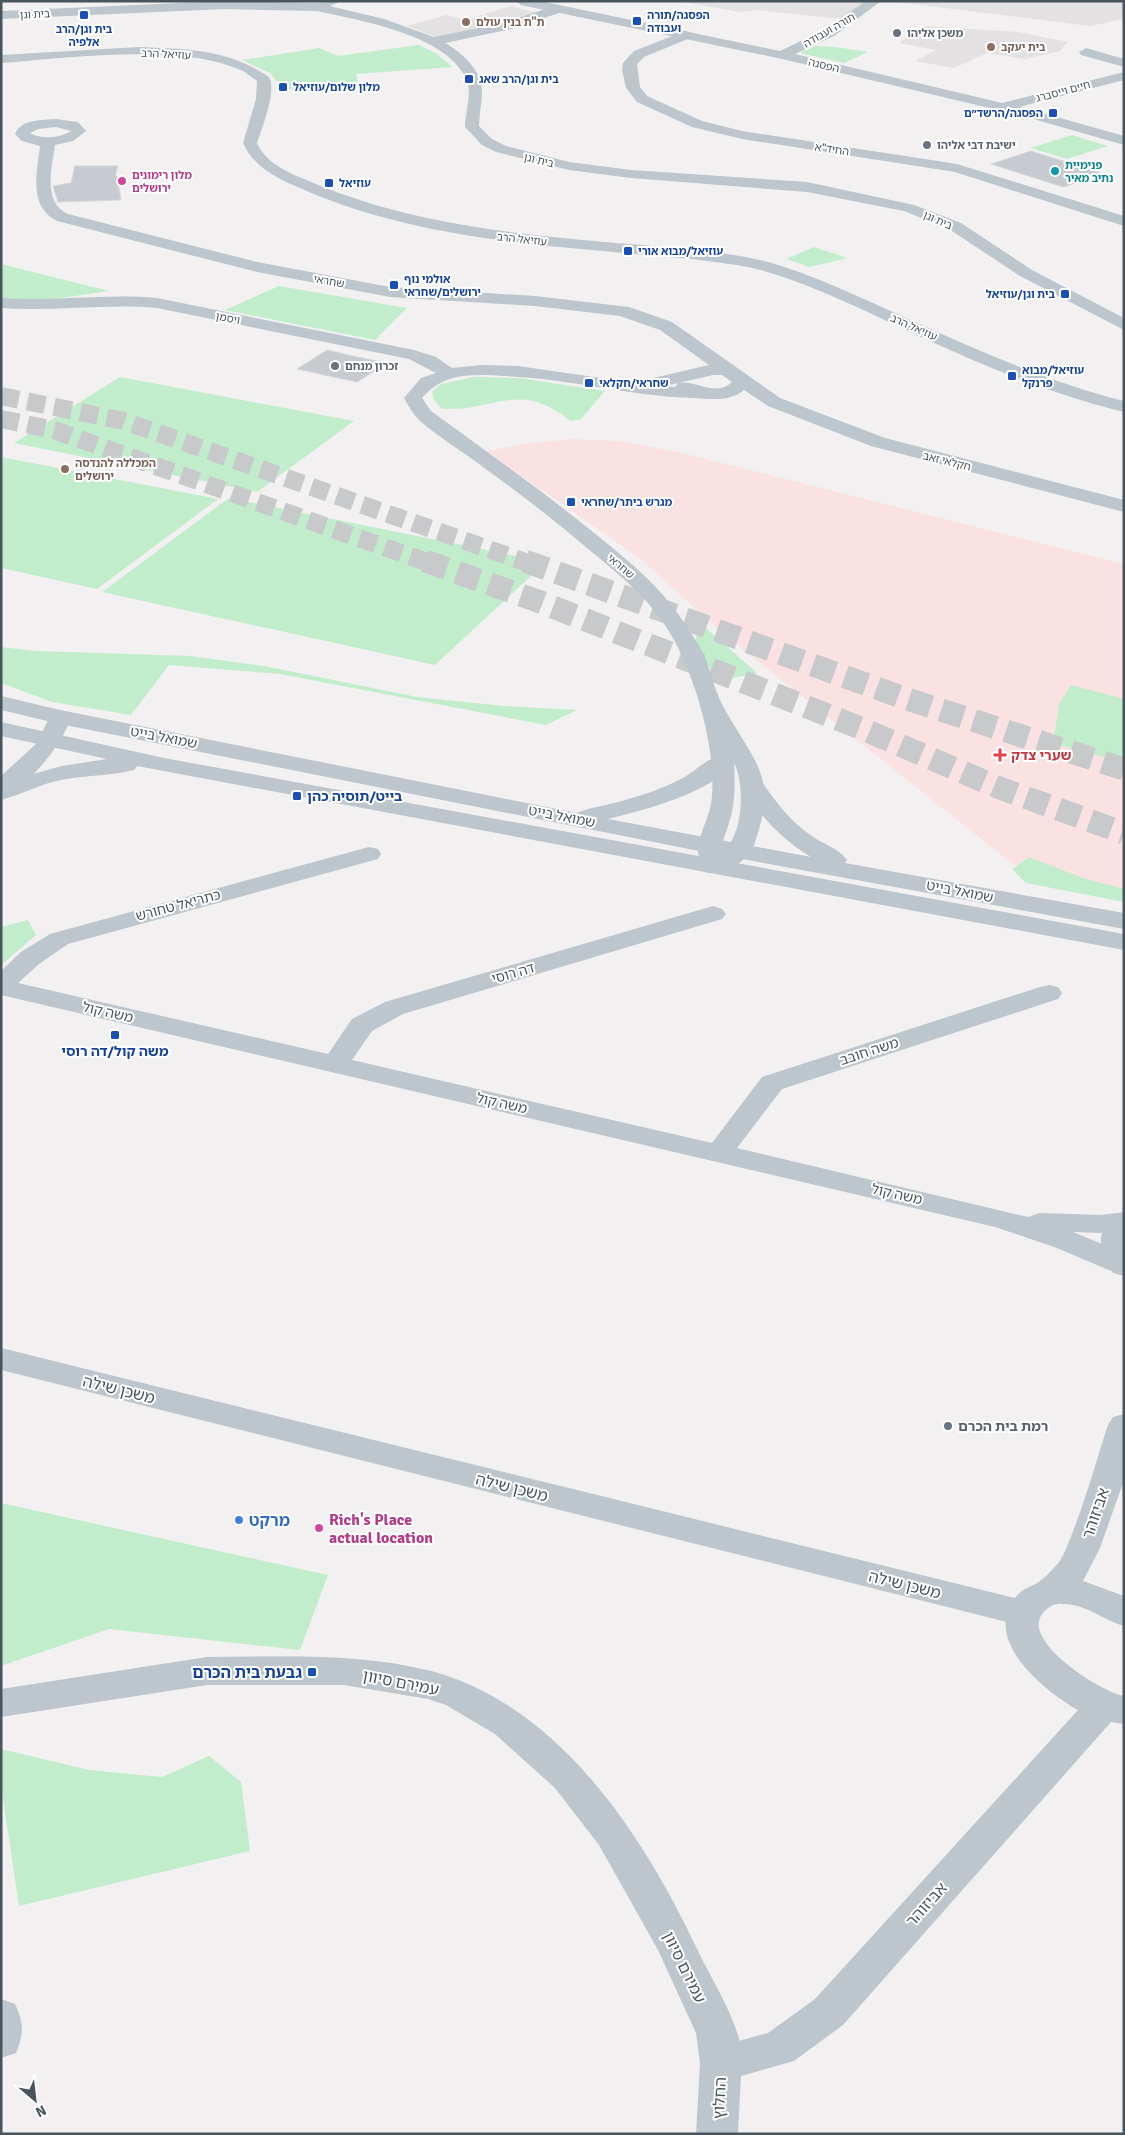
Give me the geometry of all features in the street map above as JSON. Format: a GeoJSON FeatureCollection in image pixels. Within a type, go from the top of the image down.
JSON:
{"type":"FeatureCollection","features":[{"type":"Feature","properties":{"kind":"street"},"geometry":{"type":"LineString","coordinates":[[317,7],[336,1]]}},
{"type":"Feature","properties":{"kind":"street","name":"הפסגה"},"geometry":{"type":"LineString","coordinates":[[521,1],[782,55],[1065,122],[1124,141]]}},
{"type":"Feature","properties":{"kind":"street","name":"תורה ועבודה"},"geometry":{"type":"LineString","coordinates":[[782,55],[833,30],[875,1]]}},
{"type":"Feature","properties":{"kind":"street","name":"בית וגן"},"geometry":{"type":"LineString","coordinates":[[1,15],[225,5],[317,7],[387,24],[431,42],[453,55],[469,70],[474,79],[472,127],[487,142],[501,149],[569,166],[631,174],[807,187],[894,204],[933,216],[955,226],[1026,273],[1124,325]]}},
{"type":"Feature","properties":{"kind":"street"},"geometry":{"type":"LineString","coordinates":[[431,42],[506,26],[558,9]]}},
{"type":"Feature","properties":{"kind":"street","name":"החיד\"א"},"geometry":{"type":"LineString","coordinates":[[685,35],[639,54],[630,63],[629,70],[633,88],[642,98],[666,111],[698,124],[742,135],[957,168],[1124,221]]}},
{"type":"Feature","properties":{"kind":"street","name":"עוזיאל הרב"},"geometry":{"type":"LineString","coordinates":[[1,60],[143,52],[186,54],[227,60],[250,69],[264,80],[263,99],[250,143],[257,158],[288,176],[345,201],[392,216],[504,238],[714,258],[764,266],[810,282],[1027,377],[1080,396],[1124,407]]}},
{"type":"Feature","properties":{"kind":"street"},"geometry":{"type":"LineString","coordinates":[[1086,52],[1124,63]]}},
{"type":"Feature","properties":{"kind":"street","name":"חיים וייסברג"},"geometry":{"type":"LineString","coordinates":[[1002,107],[1124,76]]}},
{"type":"Feature","properties":{"kind":"street"},"geometry":{"type":"LineString","coordinates":[[56,123],[73,126],[79,131],[65,138],[48,140],[24,137],[16,130],[35,125],[56,123]]}},
{"type":"Feature","properties":{"kind":"street","name":"שחראי"},"geometry":{"type":"LineString","coordinates":[[48,140],[43,182],[46,200],[55,213],[77,222],[257,267],[390,292],[535,301],[623,311],[652,320],[681,335],[774,402]]}},
{"type":"Feature","properties":{"kind":"street","name":"ויסמן"},"geometry":{"type":"LineString","coordinates":[[1,303],[35,304],[120,299],[157,303],[414,355],[430,361],[448,373]]}},
{"type":"Feature","properties":{"kind":"street","name":"שחראי"},"geometry":{"type":"LineString","coordinates":[[600,383],[652,384],[685,375],[696,367],[698,356],[681,335]]}},
{"type":"Feature","properties":{"kind":"street","name":"שחראי"},"geometry":{"type":"LineString","coordinates":[[707,393],[662,392],[507,370],[448,373],[434,377],[416,390],[412,398],[424,415],[544,502],[645,586],[675,624],[692,653],[711,704],[722,762],[724,797],[722,814],[711,856]]}},
{"type":"Feature","properties":{"kind":"street"},"geometry":{"type":"LineString","coordinates":[[707,393],[736,389],[740,385],[738,377],[709,370],[685,375],[679,380],[680,384],[692,391],[707,393],[756,397],[774,402]]}},
{"type":"Feature","properties":{"kind":"street","name":"חקלאי זאב"},"geometry":{"type":"LineString","coordinates":[[774,402],[878,442],[911,452],[1124,506]]}},
{"type":"Feature","properties":{"kind":"street","name":"שמואל בייט"},"geometry":{"type":"LineString","coordinates":[[1,703],[60,717],[578,819],[711,856]]}},
{"type":"Feature","properties":{"kind":"street","name":"שחראי"},"geometry":{"type":"LineString","coordinates":[[711,704],[750,771],[754,787],[751,819],[739,851]]}},
{"type":"Feature","properties":{"kind":"street"},"geometry":{"type":"LineString","coordinates":[[1,789],[51,740],[58,729],[60,717]]}},
{"type":"Feature","properties":{"kind":"street","name":"שמואל בייט"},"geometry":{"type":"LineString","coordinates":[[1,729],[164,765],[711,856],[1054,929],[1124,942]]}},
{"type":"Feature","properties":{"kind":"street"},"geometry":{"type":"LineString","coordinates":[[578,819],[633,806],[677,791],[707,775],[722,762]]}},
{"type":"Feature","properties":{"kind":"street"},"geometry":{"type":"LineString","coordinates":[[1,793],[41,777],[67,771],[107,766],[164,765]]}},
{"type":"Feature","properties":{"kind":"street"},"geometry":{"type":"LineString","coordinates":[[754,787],[772,816],[789,832],[823,854],[869,874]]}},
{"type":"Feature","properties":{"kind":"street"},"geometry":{"type":"LineString","coordinates":[[711,856],[739,851]]}},
{"type":"Feature","properties":{"kind":"street","name":"שמואל בייט"},"geometry":{"type":"LineString","coordinates":[[739,851],[1124,921]]}},
{"type":"Feature","properties":{"kind":"street","name":"כתריאל טחורש"},"geometry":{"type":"LineString","coordinates":[[1,986],[30,958],[58,939],[369,854]]}},
{"type":"Feature","properties":{"kind":"street","name":"דה רוסי"},"geometry":{"type":"LineString","coordinates":[[335,1064],[362,1025],[394,1008],[712,914]]}},
{"type":"Feature","properties":{"kind":"street"},"geometry":{"type":"LineString","coordinates":[[1054,929],[1124,954]]}},
{"type":"Feature","properties":{"kind":"street","name":"משה קול"},"geometry":{"type":"LineString","coordinates":[[1,986],[1004,1219],[1068,1241],[1123,1265]]}},
{"type":"Feature","properties":{"kind":"street","name":"משה חובב"},"geometry":{"type":"LineString","coordinates":[[719,1153],[772,1083],[1050,993]]}},
{"type":"Feature","properties":{"kind":"street","name":"משה קול"},"geometry":{"type":"LineString","coordinates":[[1004,1219],[1074,1224],[1124,1223]]}},
{"type":"Feature","properties":{"kind":"street"},"geometry":{"type":"LineString","coordinates":[[1123,1265],[1115,1253],[1114,1241],[1124,1223]]}},
{"type":"Feature","properties":{"kind":"street","name":"משכן שילה"},"geometry":{"type":"LineString","coordinates":[[1,1359],[1037,1603],[1066,1591],[1083,1593],[1108,1603],[1124,1613]]}},
{"type":"Feature","properties":{"kind":"street","name":"אביזוהר"},"geometry":{"type":"LineString","coordinates":[[1037,1603],[1072,1570],[1083,1548],[1096,1516],[1124,1425]]}},
{"type":"Feature","properties":{"kind":"street"},"geometry":{"type":"LineString","coordinates":[[1037,1603],[1022,1626],[1028,1642],[1041,1661],[1062,1681],[1113,1708]]}},
{"type":"Feature","properties":{"kind":"street","name":"עמירם סיוון"},"geometry":{"type":"LineString","coordinates":[[1,1703],[207,1671],[344,1671],[430,1685],[459,1695],[508,1724],[568,1777],[613,1834],[674,1940],[717,2034],[721,2063]]}},
{"type":"Feature","properties":{"kind":"street","name":"אביזוהר"},"geometry":{"type":"LineString","coordinates":[[721,2063],[779,2048],[829,2012],[1113,1708]]}},
{"type":"Feature","properties":{"kind":"street"},"geometry":{"type":"LineString","coordinates":[[1,2017],[1,2040]]}},
{"type":"Feature","properties":{"kind":"street","name":"החלוץ"},"geometry":{"type":"LineString","coordinates":[[717,2134],[721,2063]]}},
{"type":"Feature","properties":{"kind":"shaded area"},"geometry":{"type":"Polygon","coordinates":[[[867,1],[842,19],[756,10],[740,12],[684,2],[867,1]]]}},
{"type":"Feature","properties":{"kind":"shaded area"},"geometry":{"type":"Polygon","coordinates":[[[898,1],[1124,1],[1124,19],[1090,26],[898,1]]]}},
{"type":"Feature","properties":{"kind":"shaded area","name":"ת\"ת בנין עולם"},"geometry":{"type":"Polygon","coordinates":[[[510,6],[539,13],[505,24],[439,38],[407,26],[447,15],[466,20],[510,6]]]}},
{"type":"Feature","properties":{"kind":"shaded area","name":"בית יעקב"},"geometry":{"type":"Polygon","coordinates":[[[924,26],[1018,32],[1068,42],[1060,51],[1026,59],[987,53],[954,68],[915,61],[936,50],[899,43],[924,26]]]}},
{"type":"Feature","properties":{"kind":"shaded area","name":"שערי צדק"},"geometry":{"type":"Polygon","coordinates":[[[571,439],[619,441],[678,452],[1124,564],[1124,896],[1032,879],[721,632],[642,560],[486,451],[571,439]]]}},
{"type":"Feature","properties":{"kind":"green space"},"geometry":{"type":"Polygon","coordinates":[[[419,45],[437,54],[453,67],[356,74],[359,88],[283,89],[270,73],[242,60],[319,48],[338,56],[419,45]]]}},
{"type":"Feature","properties":{"kind":"green space"},"geometry":{"type":"Polygon","coordinates":[[[815,46],[868,52],[844,63],[800,53],[815,46]]]}},
{"type":"Feature","properties":{"kind":"green space"},"geometry":{"type":"Polygon","coordinates":[[[1072,135],[1108,146],[1067,159],[1031,148],[1072,135]]]}},
{"type":"Feature","properties":{"kind":"green space"},"geometry":{"type":"Polygon","coordinates":[[[814,247],[847,258],[810,267],[786,259],[814,247]]]}},
{"type":"Feature","properties":{"kind":"green space"},"geometry":{"type":"Polygon","coordinates":[[[1,264],[109,291],[48,300],[1,300],[1,264]]]}},
{"type":"Feature","properties":{"kind":"green space"},"geometry":{"type":"Polygon","coordinates":[[[279,286],[407,308],[375,340],[225,310],[279,286]]]}},
{"type":"Feature","properties":{"kind":"green space"},"geometry":{"type":"Polygon","coordinates":[[[120,377],[354,421],[257,492],[14,443],[120,377]]]}},
{"type":"Feature","properties":{"kind":"green space"},"geometry":{"type":"Polygon","coordinates":[[[474,377],[519,378],[605,391],[581,419],[571,421],[545,405],[534,401],[501,401],[465,408],[442,409],[434,400],[432,392],[441,384],[474,377]]]}},
{"type":"Feature","properties":{"kind":"green space"},"geometry":{"type":"Polygon","coordinates":[[[1,457],[218,499],[97,589],[1,568],[1,457]]]}},
{"type":"Feature","properties":{"kind":"green space"},"geometry":{"type":"Polygon","coordinates":[[[229,498],[546,562],[435,665],[102,592],[229,498]]]}},
{"type":"Feature","properties":{"kind":"green space"},"geometry":{"type":"Polygon","coordinates":[[[699,622],[757,673],[717,681],[695,643],[699,622]]]}},
{"type":"Feature","properties":{"kind":"green space"},"geometry":{"type":"Polygon","coordinates":[[[1,647],[36,651],[191,656],[264,666],[417,697],[504,706],[577,710],[546,725],[280,674],[169,665],[131,715],[52,702],[1,683],[1,647]]]}},
{"type":"Feature","properties":{"kind":"green space"},"geometry":{"type":"Polygon","coordinates":[[[1071,685],[1124,699],[1124,704],[1121,706],[1124,707],[1124,763],[1053,743],[1059,704],[1071,685]]]}},
{"type":"Feature","properties":{"kind":"green space"},"geometry":{"type":"Polygon","coordinates":[[[1029,857],[1083,878],[1124,889],[1124,902],[1026,883],[1012,869],[1029,857]]]}},
{"type":"Feature","properties":{"kind":"green space"},"geometry":{"type":"Polygon","coordinates":[[[28,920],[36,935],[1,965],[1,927],[28,920]]]}},
{"type":"Feature","properties":{"kind":"green space"},"geometry":{"type":"Polygon","coordinates":[[[1,1503],[328,1575],[300,1650],[109,1629],[1,1666],[1,1503]]]}},
{"type":"Feature","properties":{"kind":"green space"},"geometry":{"type":"Polygon","coordinates":[[[1,1749],[89,1770],[162,1777],[209,1756],[241,1782],[250,1851],[19,1906],[1,1785],[1,1749]]]}},
{"type":"Feature","properties":{"kind":"building","name":"פנימיית נתיב מאיר"},"geometry":{"type":"Polygon","coordinates":[[[1031,151],[1104,174],[1063,187],[991,164],[1031,151]]]}},
{"type":"Feature","properties":{"kind":"building"},"geometry":{"type":"Polygon","coordinates":[[[75,166],[118,166],[115,176],[117,176],[121,200],[58,202],[53,186],[71,183],[75,166]]]}},
{"type":"Feature","properties":{"kind":"building","name":"זכרון מנחם"},"geometry":{"type":"Polygon","coordinates":[[[327,350],[387,363],[357,382],[297,369],[327,350]]]}},
{"type":"Feature","properties":{"kind":"tunnel"},"geometry":{"type":"LineString","coordinates":[[1,396],[124,421],[528,563]]}},
{"type":"Feature","properties":{"kind":"tunnel"},"geometry":{"type":"LineString","coordinates":[[1,419],[54,430],[429,563]]}},
{"type":"Feature","properties":{"kind":"tunnel"},"geometry":{"type":"LineString","coordinates":[[425,561],[535,600],[863,729],[997,787],[1124,833]]}},
{"type":"Feature","properties":{"kind":"tunnel"},"geometry":{"type":"LineString","coordinates":[[525,561],[904,698],[1124,769]]}},
{"type":"Feature","properties":{"kind":"place","name":"בית וגן/הרב אלפיה"},"geometry":{"type":"Point","coordinates":[84,15]}},
{"type":"Feature","properties":{"kind":"place","name":"הפסגה/תורה ועבודה"},"geometry":{"type":"Point","coordinates":[637,21]}},
{"type":"Feature","properties":{"kind":"place","name":"ת\"ת בנין עולם"},"geometry":{"type":"Point","coordinates":[466,22]}},
{"type":"Feature","properties":{"kind":"place","name":"משכן אליהו"},"geometry":{"type":"Point","coordinates":[897,33]}},
{"type":"Feature","properties":{"kind":"place","name":"בית יעקב"},"geometry":{"type":"Point","coordinates":[991,47]}},
{"type":"Feature","properties":{"kind":"place","name":"בית וגן/הרב שאג"},"geometry":{"type":"Point","coordinates":[469,79]}},
{"type":"Feature","properties":{"kind":"place","name":"מלון שלום/עוזיאל"},"geometry":{"type":"Point","coordinates":[283,87]}},
{"type":"Feature","properties":{"kind":"place","name":"הפסגה/הרשד״ם"},"geometry":{"type":"Point","coordinates":[1053,113]}},
{"type":"Feature","properties":{"kind":"place","name":"ישיבת דבי אליהו"},"geometry":{"type":"Point","coordinates":[927,145]}},
{"type":"Feature","properties":{"kind":"place","name":"פנימיית נתיב מאיר"},"geometry":{"type":"Point","coordinates":[1055,171]}},
{"type":"Feature","properties":{"kind":"place","name":"מלון רימונים ירושלים"},"geometry":{"type":"Point","coordinates":[122,181]}},
{"type":"Feature","properties":{"kind":"place","name":"עוזיאל"},"geometry":{"type":"Point","coordinates":[329,183]}},
{"type":"Feature","properties":{"kind":"place","name":"עוזיאל/מבוא אורי"},"geometry":{"type":"Point","coordinates":[628,251]}},
{"type":"Feature","properties":{"kind":"place","name":"אולמי נוף ירושלים/שחראי"},"geometry":{"type":"Point","coordinates":[394,285]}},
{"type":"Feature","properties":{"kind":"place","name":"בית וגן/עוזיאל"},"geometry":{"type":"Point","coordinates":[1065,294]}},
{"type":"Feature","properties":{"kind":"place","name":"זכרון מנחם"},"geometry":{"type":"Point","coordinates":[335,366]}},
{"type":"Feature","properties":{"kind":"place","name":"עוזיאל/מבוא פרנקל"},"geometry":{"type":"Point","coordinates":[1012,376]}},
{"type":"Feature","properties":{"kind":"place","name":"שחראי/חקלאי"},"geometry":{"type":"Point","coordinates":[589,383]}},
{"type":"Feature","properties":{"kind":"place","name":"המכללה להנדסה ירושלים"},"geometry":{"type":"Point","coordinates":[65,469]}},
{"type":"Feature","properties":{"kind":"place","name":"מגרש ביתר/שחראי"},"geometry":{"type":"Point","coordinates":[571,502]}},
{"type":"Feature","properties":{"kind":"place","name":"שערי צדק"},"geometry":{"type":"Point","coordinates":[1000,755]}},
{"type":"Feature","properties":{"kind":"place","name":"בייט/תוסיה כהן"},"geometry":{"type":"Point","coordinates":[297,796]}},
{"type":"Feature","properties":{"kind":"place","name":"משה קול/דה רוסי"},"geometry":{"type":"Point","coordinates":[115,1035]}},
{"type":"Feature","properties":{"kind":"place","name":"רמת בית הכרם"},"geometry":{"type":"Point","coordinates":[948,1426]}},
{"type":"Feature","properties":{"kind":"place","name":"מרקט"},"geometry":{"type":"Point","coordinates":[239,1520]}},
{"type":"Feature","properties":{"kind":"place","name":"Rich's Place actual location"},"geometry":{"type":"Point","coordinates":[319,1528]}},
{"type":"Feature","properties":{"kind":"place","name":"גבעת בית הכרם"},"geometry":{"type":"Point","coordinates":[312,1672]}}]}
